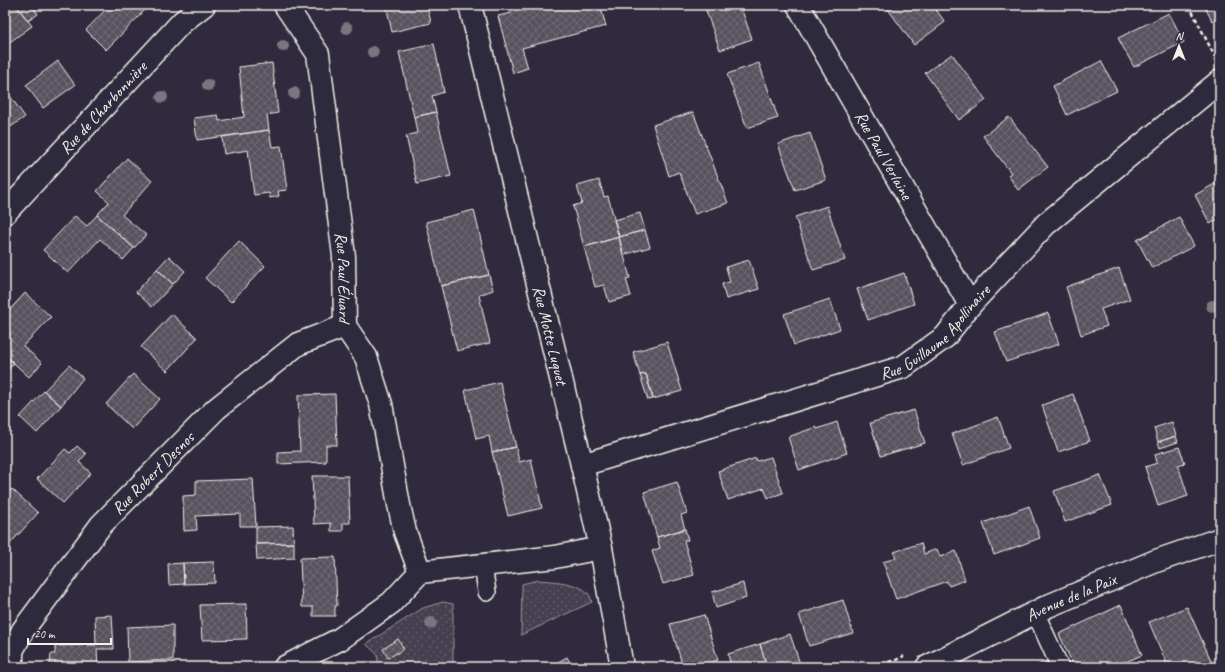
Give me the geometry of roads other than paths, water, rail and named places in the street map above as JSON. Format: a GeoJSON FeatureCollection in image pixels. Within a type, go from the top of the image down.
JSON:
{"type":"FeatureCollection","features":[{"type":"Feature","properties":{"kind":"street","name":"Rue de Charbonnière"},"geometry":{"type":"LineString","coordinates":[[5,213],[182,22],[204,5]]}},
{"type":"Feature","properties":{"kind":"street","name":"Rue Paul Éluard"},"geometry":{"type":"LineString","coordinates":[[285,5],[318,54],[344,256],[345,326],[366,357],[381,404],[405,532],[420,572]]}},
{"type":"Feature","properties":{"kind":"street","name":"Rue Motte Luquet"},"geometry":{"type":"LineString","coordinates":[[470,5],[582,465],[601,548],[622,667]]}},
{"type":"Feature","properties":{"kind":"street","name":"Rue Paul Verlaine"},"geometry":{"type":"LineString","coordinates":[[798,5],[970,305]]}},
{"type":"Feature","properties":{"kind":"street","name":"Rue Guillaume Apollinaire"},"geometry":{"type":"LineString","coordinates":[[582,465],[903,367],[945,337],[970,305],[1046,224],[1220,81]]}},
{"type":"Feature","properties":{"kind":"street","name":"Rue Robert Desnos"},"geometry":{"type":"LineString","coordinates":[[12,667],[12,650],[23,630],[101,525],[216,409],[298,344],[345,326]]}},
{"type":"Feature","properties":{"kind":"street","name":"Avenue de la Paix"},"geometry":{"type":"LineString","coordinates":[[927,667],[1034,613],[1156,561],[1220,539]]}},
{"type":"Feature","properties":{"kind":"street"},"geometry":{"type":"LineString","coordinates":[[285,667],[340,640],[391,603],[420,572],[555,557],[601,548]]}},
{"type":"Feature","properties":{"kind":"lane"},"geometry":{"type":"LineString","coordinates":[[483,565],[486,592]]}},
{"type":"Feature","properties":{"kind":"lane"},"geometry":{"type":"LineString","coordinates":[[1034,613],[1060,667]]}}]}
